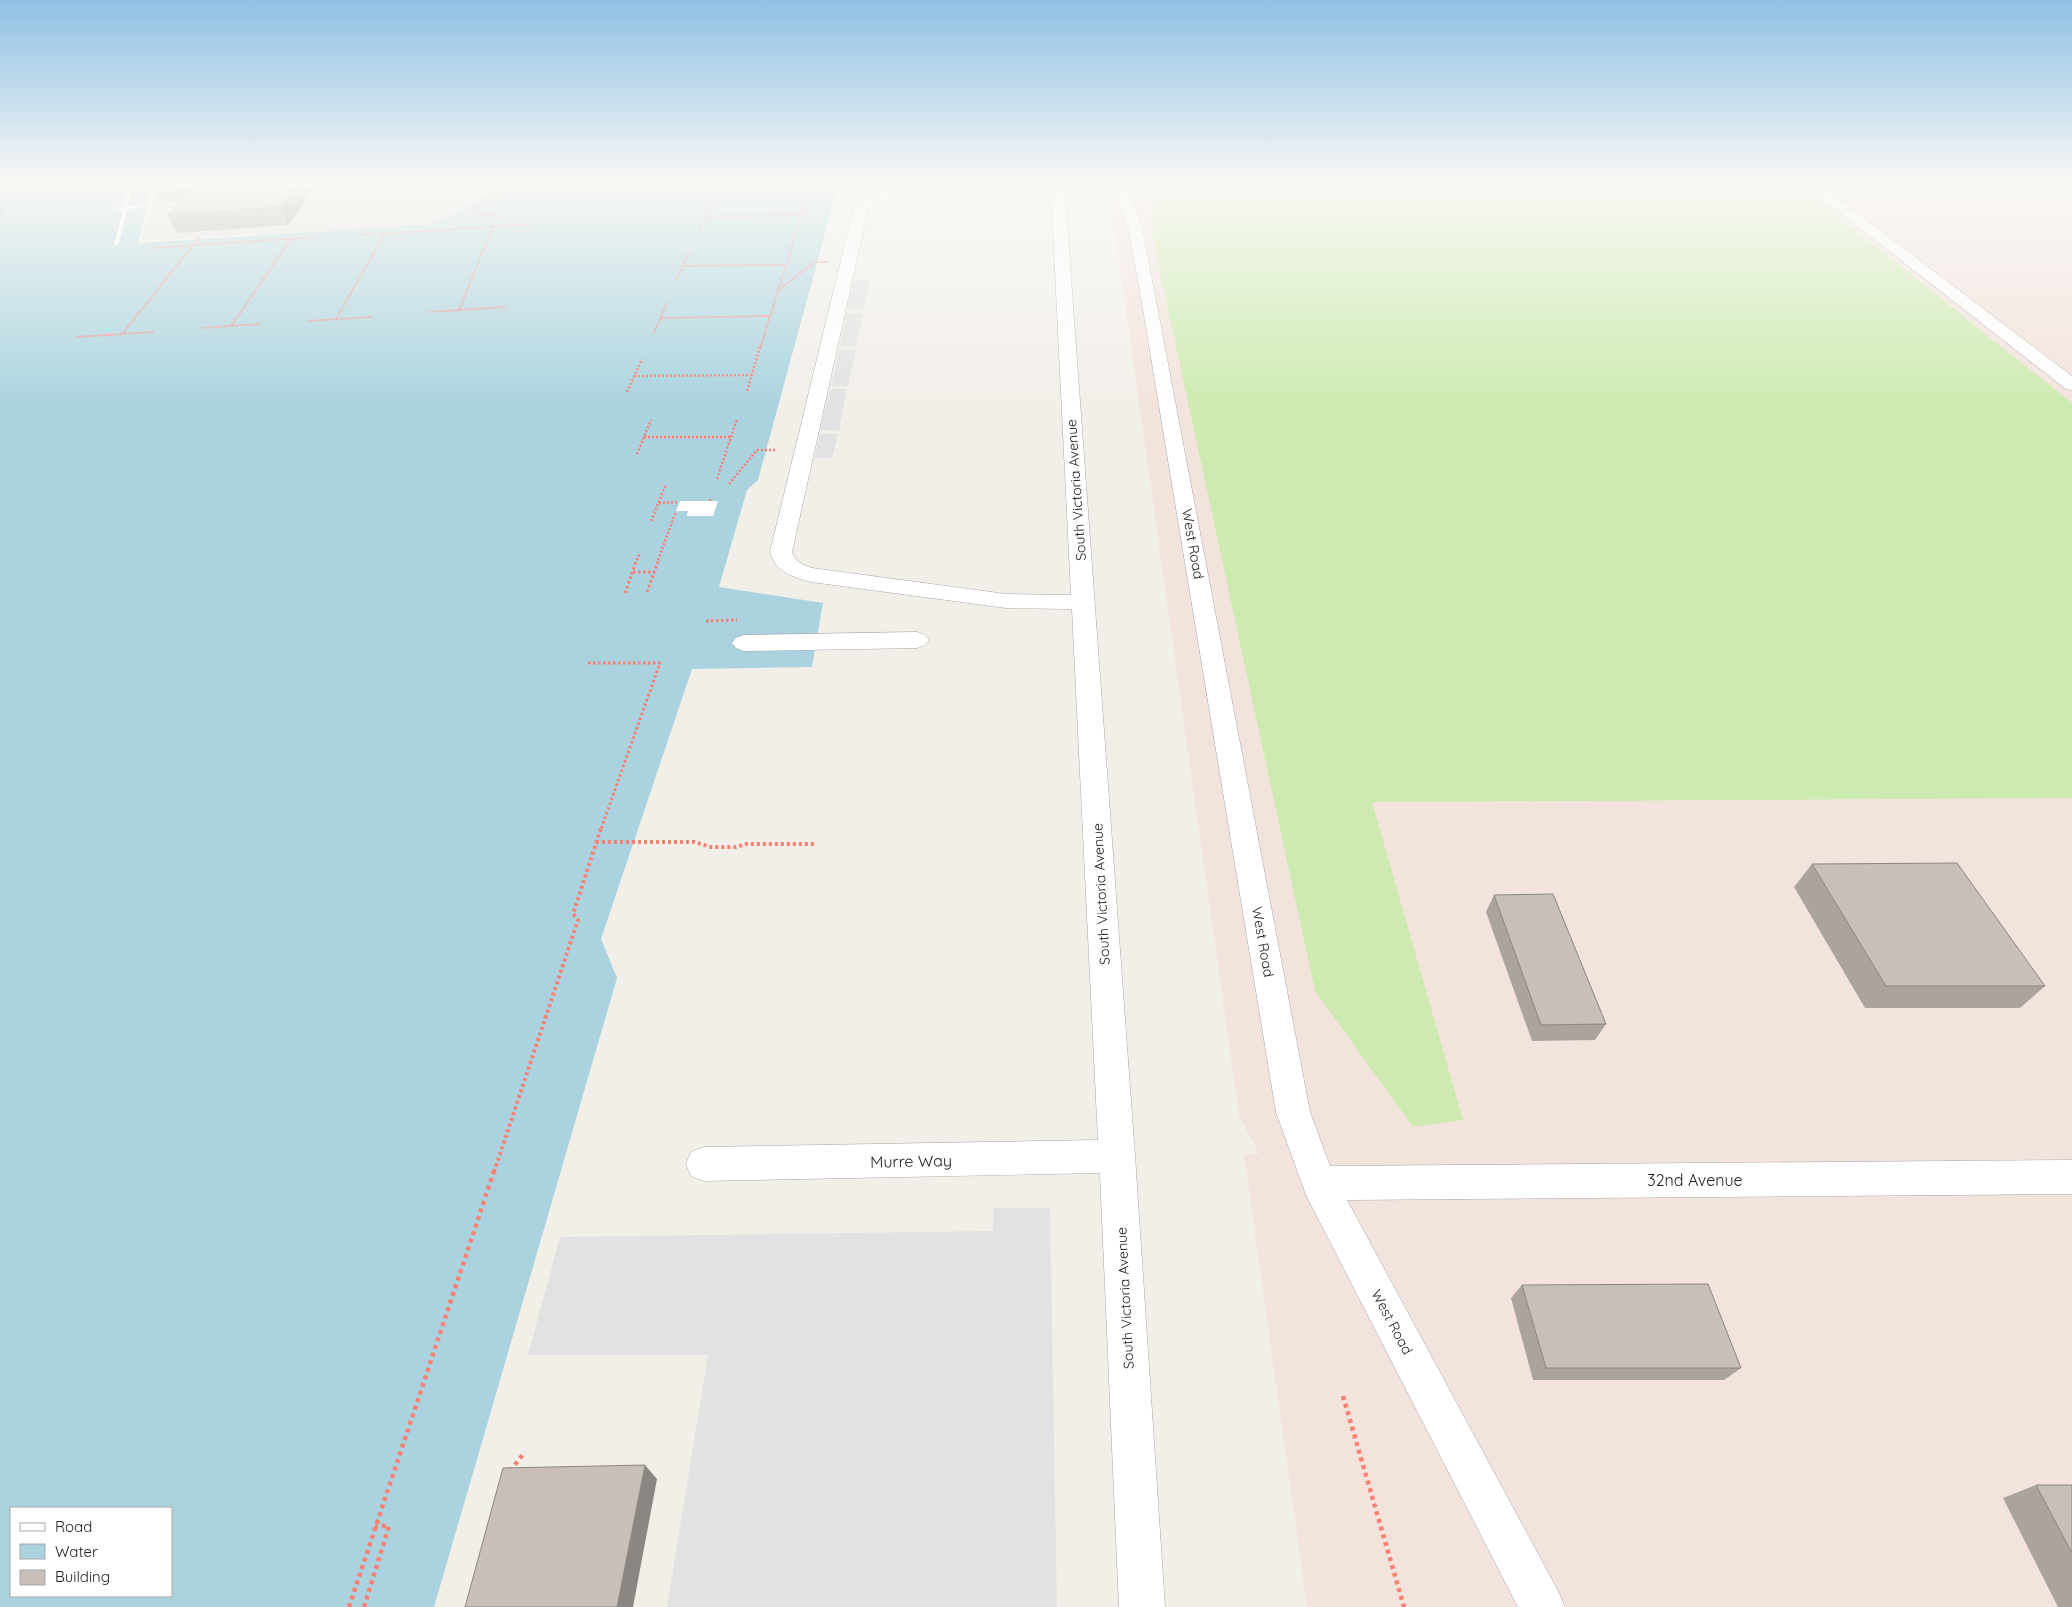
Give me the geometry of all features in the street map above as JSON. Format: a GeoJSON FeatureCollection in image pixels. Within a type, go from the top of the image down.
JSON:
{"type":"FeatureCollection","features":[{"type":"Feature","properties":{"kind":"street"},"geometry":{"type":"LineString","coordinates":[[849,257],[781,549],[782,558],[793,569],[811,575],[1006,601],[1083,602]]}},
{"type":"Feature","properties":{"kind":"street","name":"South Victoria Avenue"},"geometry":{"type":"LineString","coordinates":[[1062,257],[1117,1156],[1142,1607]]}},
{"type":"Feature","properties":{"kind":"street","name":"West Road"},"geometry":{"type":"LineString","coordinates":[[1141,257],[1293,1112],[1319,1182],[1542,1607]]}},
{"type":"Feature","properties":{"kind":"street"},"geometry":{"type":"LineString","coordinates":[[1906,257],[2072,385]]}},
{"type":"Feature","properties":{"kind":"street"},"geometry":{"type":"LineString","coordinates":[[744,643],[917,640]]}},
{"type":"Feature","properties":{"kind":"street","name":"Murre Way"},"geometry":{"type":"LineString","coordinates":[[704,1164],[1117,1156]]}},
{"type":"Feature","properties":{"kind":"street","name":"32nd Avenue"},"geometry":{"type":"LineString","coordinates":[[1319,1182],[2072,1177]]}},
{"type":"Feature","properties":{"kind":"path"},"geometry":{"type":"LineString","coordinates":[[122,334],[184,257]]}},
{"type":"Feature","properties":{"kind":"path"},"geometry":{"type":"LineString","coordinates":[[231,326],[278,257]]}},
{"type":"Feature","properties":{"kind":"path"},"geometry":{"type":"LineString","coordinates":[[336,319],[371,257]]}},
{"type":"Feature","properties":{"kind":"path"},"geometry":{"type":"LineString","coordinates":[[459,310],[480,257]]}},
{"type":"Feature","properties":{"kind":"path"},"geometry":{"type":"LineString","coordinates":[[676,280],[687,257]]}},
{"type":"Feature","properties":{"kind":"path"},"geometry":{"type":"LineString","coordinates":[[747,391],[788,257]]}},
{"type":"Feature","properties":{"kind":"path"},"geometry":{"type":"LineString","coordinates":[[778,292],[814,262],[828,262]]}},
{"type":"Feature","properties":{"kind":"path"},"geometry":{"type":"LineString","coordinates":[[683,266],[786,265]]}},
{"type":"Feature","properties":{"kind":"path"},"geometry":{"type":"LineString","coordinates":[[654,332],[667,303]]}},
{"type":"Feature","properties":{"kind":"path"},"geometry":{"type":"LineString","coordinates":[[428,312],[505,307]]}},
{"type":"Feature","properties":{"kind":"path"},"geometry":{"type":"LineString","coordinates":[[660,318],[770,316]]}},
{"type":"Feature","properties":{"kind":"path"},"geometry":{"type":"LineString","coordinates":[[308,321],[371,317]]}},
{"type":"Feature","properties":{"kind":"path"},"geometry":{"type":"LineString","coordinates":[[202,328],[260,324]]}},
{"type":"Feature","properties":{"kind":"path"},"geometry":{"type":"LineString","coordinates":[[76,338],[153,332]]}},
{"type":"Feature","properties":{"kind":"path"},"geometry":{"type":"LineString","coordinates":[[627,392],[642,359]]}},
{"type":"Feature","properties":{"kind":"path"},"geometry":{"type":"LineString","coordinates":[[634,376],[752,375]]}},
{"type":"Feature","properties":{"kind":"path"},"geometry":{"type":"LineString","coordinates":[[717,479],[737,419]]}},
{"type":"Feature","properties":{"kind":"path"},"geometry":{"type":"LineString","coordinates":[[637,454],[651,420]]}},
{"type":"Feature","properties":{"kind":"path"},"geometry":{"type":"LineString","coordinates":[[644,437],[731,437]]}},
{"type":"Feature","properties":{"kind":"path"},"geometry":{"type":"LineString","coordinates":[[730,484],[757,450],[775,450]]}},
{"type":"Feature","properties":{"kind":"path"},"geometry":{"type":"LineString","coordinates":[[651,520],[666,484]]}},
{"type":"Feature","properties":{"kind":"path"},"geometry":{"type":"LineString","coordinates":[[710,501],[711,497]]}},
{"type":"Feature","properties":{"kind":"path"},"geometry":{"type":"LineString","coordinates":[[659,503],[679,502]]}},
{"type":"Feature","properties":{"kind":"path"},"geometry":{"type":"LineString","coordinates":[[647,592],[676,511]]}},
{"type":"Feature","properties":{"kind":"path"},"geometry":{"type":"LineString","coordinates":[[625,592],[640,552]]}},
{"type":"Feature","properties":{"kind":"path"},"geometry":{"type":"LineString","coordinates":[[633,572],[654,572]]}},
{"type":"Feature","properties":{"kind":"path"},"geometry":{"type":"LineString","coordinates":[[349,1607],[578,920],[574,914],[596,842],[660,662],[588,663]]}},
{"type":"Feature","properties":{"kind":"path"},"geometry":{"type":"LineString","coordinates":[[596,842],[694,842],[711,847],[736,847],[746,844],[815,844]]}},
{"type":"Feature","properties":{"kind":"path"},"geometry":{"type":"LineString","coordinates":[[1343,1396],[1404,1607]]}},
{"type":"Feature","properties":{"kind":"path"},"geometry":{"type":"LineString","coordinates":[[507,1476],[525,1452]]}},
{"type":"Feature","properties":{"kind":"path"},"geometry":{"type":"LineString","coordinates":[[364,1607],[389,1526],[375,1526]]}},
{"type":"Feature","properties":{"kind":"shaded area"},"geometry":{"type":"Polygon","coordinates":[[[1119,257],[2072,257],[2072,1607],[1307,1607],[1244,1154],[1259,1154],[1239,1115],[1119,257]]]}},
{"type":"Feature","properties":{"kind":"shaded area"},"geometry":{"type":"Polygon","coordinates":[[[854,280],[870,280],[864,310],[847,310],[854,280]]]}},
{"type":"Feature","properties":{"kind":"shaded area"},"geometry":{"type":"Polygon","coordinates":[[[847,313],[863,313],[856,346],[840,346],[847,313]]]}},
{"type":"Feature","properties":{"kind":"shaded area"},"geometry":{"type":"Polygon","coordinates":[[[839,350],[856,350],[848,386],[831,386],[839,350]]]}},
{"type":"Feature","properties":{"kind":"shaded area"},"geometry":{"type":"Polygon","coordinates":[[[830,389],[847,389],[839,430],[820,430],[830,389]]]}},
{"type":"Feature","properties":{"kind":"shaded area"},"geometry":{"type":"Polygon","coordinates":[[[820,434],[838,434],[832,458],[814,458],[820,434]]]}},
{"type":"Feature","properties":{"kind":"shaded area"},"geometry":{"type":"Polygon","coordinates":[[[993,1208],[1050,1208],[1057,1607],[667,1607],[708,1355],[528,1355],[560,1237],[993,1231],[993,1208]]]}},
{"type":"Feature","properties":{"kind":"green space"},"geometry":{"type":"Polygon","coordinates":[[[1157,257],[1889,257],[2072,403],[2072,798],[1372,802],[1463,1120],[1413,1127],[1315,991],[1157,257]]]}},
{"type":"Feature","properties":{"kind":"water"},"geometry":{"type":"Polygon","coordinates":[[[0,257],[819,257],[758,480],[747,490],[719,587],[823,603],[812,667],[692,669],[601,939],[617,978],[434,1607],[0,1607],[0,257]]]}},
{"type":"Feature","properties":{"kind":"pier"},"geometry":{"type":"Polygon","coordinates":[[[680,501],[718,501],[713,516],[687,516],[688,511],[676,511],[680,501]]]}},
{"type":"Feature","properties":{"kind":"building"},"geometry":{"type":"Polygon","coordinates":[[[1957,863],[2045,986],[1886,986],[1812,864],[1957,863]]]}},
{"type":"Feature","properties":{"kind":"building"},"geometry":{"type":"Polygon","coordinates":[[[1553,894],[1606,1024],[1541,1025],[1494,895],[1553,894]]]}},
{"type":"Feature","properties":{"kind":"building"},"geometry":{"type":"Polygon","coordinates":[[[1708,1284],[1741,1368],[1546,1368],[1522,1285],[1708,1284]]]}},
{"type":"Feature","properties":{"kind":"building"},"geometry":{"type":"Polygon","coordinates":[[[645,1465],[617,1607],[465,1607],[503,1468],[645,1465]]]}},
{"type":"Feature","properties":{"kind":"building"},"geometry":{"type":"Polygon","coordinates":[[[2036,1485],[2072,1485],[2072,1553],[2036,1485]]]}}]}
